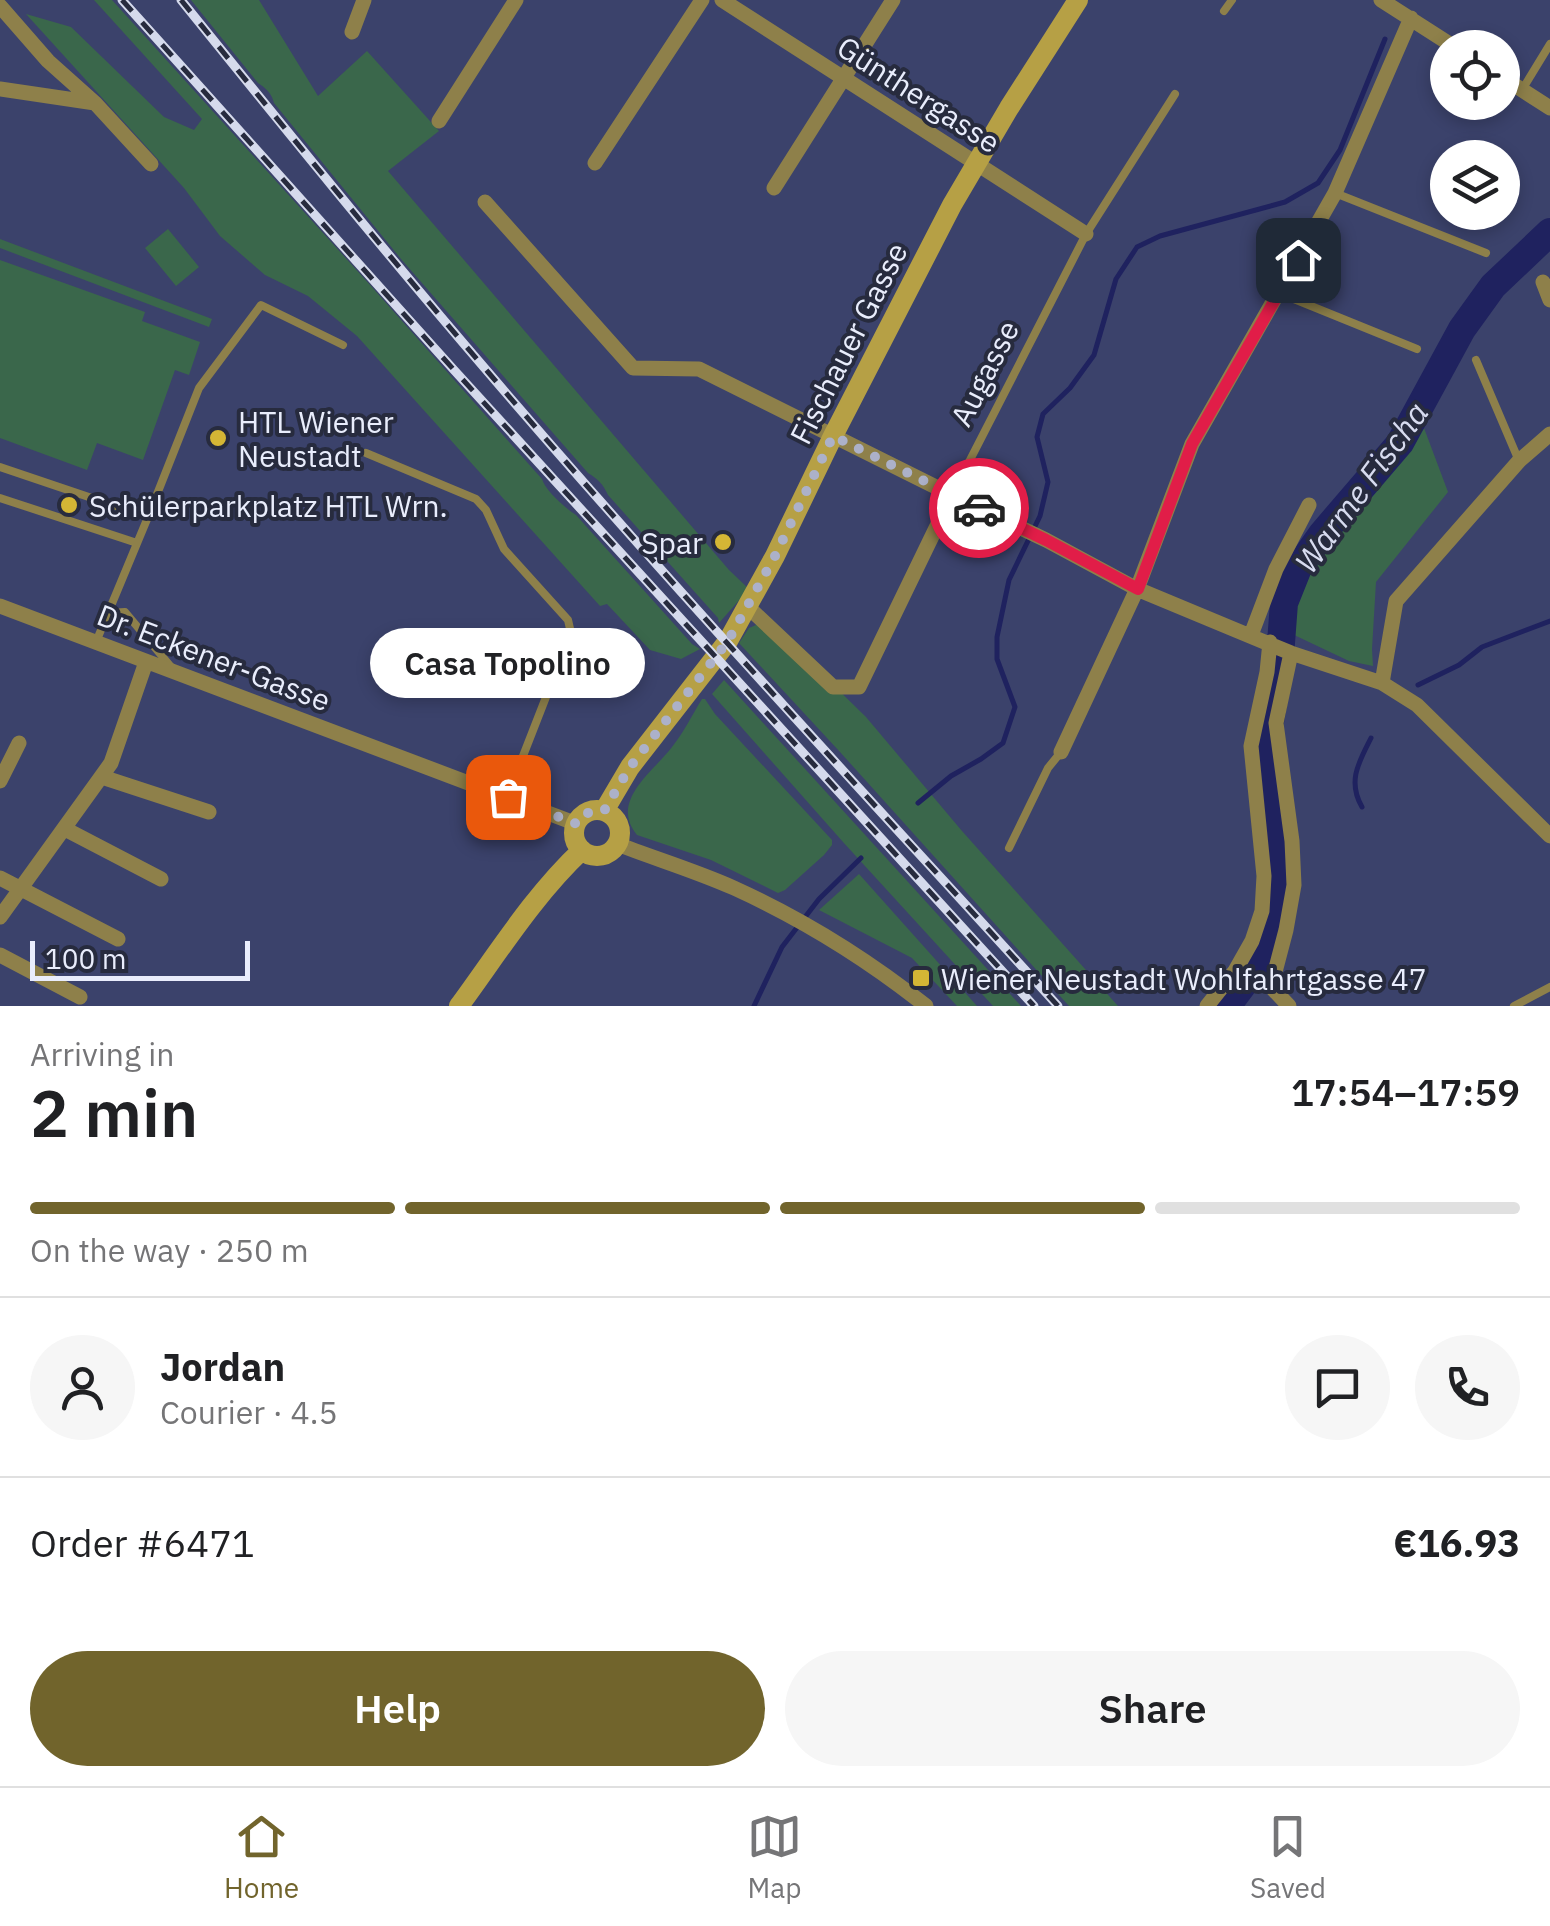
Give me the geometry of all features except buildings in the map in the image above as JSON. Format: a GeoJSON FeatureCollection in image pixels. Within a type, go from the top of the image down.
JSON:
{"type":"FeatureCollection","features":[{"type":"Feature","properties":{"kind":"main road","name":"Fischauer Gasse"},"geometry":{"type":"LineString","coordinates":[[604,811],[630,767],[728,641],[975,164],[1078,0]]}},
{"type":"Feature","properties":{"kind":"main road"},"geometry":{"type":"LineString","coordinates":[[604,811],[616,821],[617,844],[612,850],[594,856],[582,850],[575,839],[577,824],[587,813],[604,811]]}},
{"type":"Feature","properties":{"kind":"main road"},"geometry":{"type":"LineString","coordinates":[[459,1006],[529,909],[582,850]]}},
{"type":"Feature","properties":{"kind":"street"},"geometry":{"type":"LineString","coordinates":[[352,32],[364,0]]}},
{"type":"Feature","properties":{"kind":"street"},"geometry":{"type":"LineString","coordinates":[[439,121],[516,0]]}},
{"type":"Feature","properties":{"kind":"street"},"geometry":{"type":"LineString","coordinates":[[595,163],[702,0]]}},
{"type":"Feature","properties":{"kind":"street","name":"Günthergasse"},"geometry":{"type":"LineString","coordinates":[[722,0],[1086,234]]}},
{"type":"Feature","properties":{"kind":"street"},"geometry":{"type":"LineString","coordinates":[[774,188],[893,0]]}},
{"type":"Feature","properties":{"kind":"street"},"geometry":{"type":"LineString","coordinates":[[1381,0],[1430,31]]}},
{"type":"Feature","properties":{"kind":"street"},"geometry":{"type":"LineString","coordinates":[[0,6],[48,61],[95,103],[151,164]]}},
{"type":"Feature","properties":{"kind":"street"},"geometry":{"type":"LineString","coordinates":[[1061,752],[1138,589],[1192,444],[1335,193],[1411,18]]}},
{"type":"Feature","properties":{"kind":"street"},"geometry":{"type":"LineString","coordinates":[[0,88],[95,103]]}},
{"type":"Feature","properties":{"kind":"street"},"geometry":{"type":"LineString","coordinates":[[1522,90],[1550,108]]}},
{"type":"Feature","properties":{"kind":"street"},"geometry":{"type":"LineString","coordinates":[[485,202],[633,368],[700,368],[1138,589],[1291,653],[1382,683],[1417,705],[1550,836]]}},
{"type":"Feature","properties":{"kind":"street"},"geometry":{"type":"LineString","coordinates":[[1543,282],[1550,300]]}},
{"type":"Feature","properties":{"kind":"street"},"geometry":{"type":"LineString","coordinates":[[1382,683],[1396,601],[1519,461],[1550,434]]}},
{"type":"Feature","properties":{"kind":"street","name":"Augasse"},"geometry":{"type":"LineString","coordinates":[[748,606],[833,687],[859,687],[952,496]]}},
{"type":"Feature","properties":{"kind":"street"},"geometry":{"type":"LineString","coordinates":[[1251,635],[1276,569],[1309,505]]}},
{"type":"Feature","properties":{"kind":"street","name":"Dr. Eckener-Gasse"},"geometry":{"type":"LineString","coordinates":[[0,606],[577,824]]}},
{"type":"Feature","properties":{"kind":"street"},"geometry":{"type":"LineString","coordinates":[[1207,1006],[1236,971],[1252,942],[1262,911],[1264,876],[1251,746],[1270,642]]}},
{"type":"Feature","properties":{"kind":"street"},"geometry":{"type":"LineString","coordinates":[[1289,1006],[1271,987],[1294,885],[1276,723],[1291,653]]}},
{"type":"Feature","properties":{"kind":"street"},"geometry":{"type":"LineString","coordinates":[[0,917],[111,763],[146,662]]}},
{"type":"Feature","properties":{"kind":"street"},"geometry":{"type":"LineString","coordinates":[[0,780],[19,743]]}},
{"type":"Feature","properties":{"kind":"street"},"geometry":{"type":"LineString","coordinates":[[102,776],[208,812]]}},
{"type":"Feature","properties":{"kind":"street"},"geometry":{"type":"LineString","coordinates":[[65,830],[161,879]]}},
{"type":"Feature","properties":{"kind":"street"},"geometry":{"type":"LineString","coordinates":[[617,844],[730,886],[790,916],[860,958],[926,1006]]}},
{"type":"Feature","properties":{"kind":"street"},"geometry":{"type":"LineString","coordinates":[[0,878],[118,939]]}},
{"type":"Feature","properties":{"kind":"street"},"geometry":{"type":"LineString","coordinates":[[0,954],[80,997]]}},
{"type":"Feature","properties":{"kind":"lane"},"geometry":{"type":"LineString","coordinates":[[1224,11],[1232,0]]}},
{"type":"Feature","properties":{"kind":"lane"},"geometry":{"type":"LineString","coordinates":[[1522,90],[1550,44]]}},
{"type":"Feature","properties":{"kind":"lane","name":"Augasse"},"geometry":{"type":"LineString","coordinates":[[952,496],[1086,234],[1175,94]]}},
{"type":"Feature","properties":{"kind":"lane"},"geometry":{"type":"LineString","coordinates":[[1335,193],[1486,253]]}},
{"type":"Feature","properties":{"kind":"lane"},"geometry":{"type":"LineString","coordinates":[[1279,293],[1417,349]]}},
{"type":"Feature","properties":{"kind":"lane"},"geometry":{"type":"LineString","coordinates":[[96,642],[198,388],[261,305],[342,345]]}},
{"type":"Feature","properties":{"kind":"lane"},"geometry":{"type":"LineString","coordinates":[[1476,360],[1519,461]]}},
{"type":"Feature","properties":{"kind":"lane"},"geometry":{"type":"LineString","coordinates":[[366,454],[476,500],[486,510],[504,549],[568,620],[571,634],[508,797]]}},
{"type":"Feature","properties":{"kind":"lane"},"geometry":{"type":"LineString","coordinates":[[0,468],[148,517]]}},
{"type":"Feature","properties":{"kind":"lane"},"geometry":{"type":"LineString","coordinates":[[0,498],[137,544]]}},
{"type":"Feature","properties":{"kind":"lane"},"geometry":{"type":"LineString","coordinates":[[109,613],[125,612],[175,672]]}},
{"type":"Feature","properties":{"kind":"lane"},"geometry":{"type":"LineString","coordinates":[[1010,848],[1048,768],[1061,752]]}},
{"type":"Feature","properties":{"kind":"lane"},"geometry":{"type":"LineString","coordinates":[[1514,1006],[1550,987]]}},
{"type":"Feature","properties":{"kind":"green space"},"geometry":{"type":"Polygon","coordinates":[[[94,0],[112,0],[371,286],[551,493],[700,649],[681,659],[650,650],[607,604],[600,606],[357,336],[308,296],[265,275],[220,236],[184,188],[26,14],[71,27],[164,117],[194,130],[202,119],[94,0]]]}},
{"type":"Feature","properties":{"kind":"green space"},"geometry":{"type":"Polygon","coordinates":[[[191,0],[259,0],[318,96],[367,51],[439,131],[388,171],[749,589],[719,623],[600,482],[401,259],[191,0]]]}},
{"type":"Feature","properties":{"kind":"green space"},"geometry":{"type":"Polygon","coordinates":[[[168,229],[199,267],[176,286],[145,248],[168,229]]]}},
{"type":"Feature","properties":{"kind":"green space"},"geometry":{"type":"Polygon","coordinates":[[[0,239],[212,319],[209,327],[0,248],[0,239]]]}},
{"type":"Feature","properties":{"kind":"green space"},"geometry":{"type":"Polygon","coordinates":[[[0,260],[145,312],[142,321],[200,342],[189,375],[175,370],[143,460],[97,443],[87,470],[0,438],[0,260]]]}},
{"type":"Feature","properties":{"kind":"green space"},"geometry":{"type":"Polygon","coordinates":[[[1424,428],[1448,492],[1376,582],[1373,666],[1349,661],[1292,634],[1290,607],[1304,575],[1424,428]]]}},
{"type":"Feature","properties":{"kind":"green space"},"geometry":{"type":"Polygon","coordinates":[[[749,628],[775,628],[866,717],[1118,1006],[1069,1006],[739,643],[749,628]]]}},
{"type":"Feature","properties":{"kind":"green space"},"geometry":{"type":"Polygon","coordinates":[[[724,680],[1021,1006],[993,1006],[843,842],[712,694],[724,680]]]}},
{"type":"Feature","properties":{"kind":"green space"},"geometry":{"type":"Polygon","coordinates":[[[702,699],[832,840],[824,855],[778,893],[711,860],[637,835],[630,822],[628,810],[637,788],[676,741],[702,699]]]}},
{"type":"Feature","properties":{"kind":"green space"},"geometry":{"type":"Polygon","coordinates":[[[859,874],[977,1006],[957,1006],[912,958],[819,910],[859,874]]]}},
{"type":"Feature","properties":{"kind":"waterway"},"geometry":{"type":"LineString","coordinates":[[918,803],[951,776],[1003,743],[1015,707],[997,659],[997,637],[1009,580],[1040,516],[1048,482],[1037,437],[1043,414],[1070,388],[1094,355],[1116,279],[1137,247],[1160,236],[1285,202],[1318,183],[1340,150],[1385,39]]}},
{"type":"Feature","properties":{"kind":"waterway","name":"Warme Fischa"},"geometry":{"type":"LineString","coordinates":[[1227,1006],[1260,962],[1280,903],[1267,739],[1279,669],[1284,603],[1298,568],[1400,443],[1462,329],[1493,286],[1550,232]]}},
{"type":"Feature","properties":{"kind":"waterway"},"geometry":{"type":"LineString","coordinates":[[1418,685],[1459,665],[1482,647],[1550,621]]}},
{"type":"Feature","properties":{"kind":"waterway"},"geometry":{"type":"LineString","coordinates":[[1362,807],[1355,780],[1371,738]]}},
{"type":"Feature","properties":{"kind":"waterway"},"geometry":{"type":"LineString","coordinates":[[754,1006],[782,947],[819,899],[861,858]]}},
{"type":"Feature","properties":{"kind":"railway"},"geometry":{"type":"LineString","coordinates":[[122,0],[1034,1006]]}},
{"type":"Feature","properties":{"kind":"railway"},"geometry":{"type":"LineString","coordinates":[[181,0],[371,234],[558,453],[1058,1006]]}},
{"type":"Feature","properties":{"kind":"way so far"},"geometry":{"type":"LineString","coordinates":[[508,797],[577,824],[587,813],[604,811],[630,767],[728,641],[775,556],[833,436],[979,508]]}},
{"type":"Feature","properties":{"kind":"place","name":"HTL Wiener Neustadt"},"geometry":{"type":"Point","coordinates":[218,438]}},
{"type":"Feature","properties":{"kind":"place","name":"Schülerparkplatz HTL Wrn."},"geometry":{"type":"Point","coordinates":[69,505]}},
{"type":"Feature","properties":{"kind":"place","name":"Spar"},"geometry":{"type":"Point","coordinates":[723,542]}},
{"type":"Feature","properties":{"kind":"place","name":"Casa Topolino"},"geometry":{"type":"Point","coordinates":[508,797]}},
{"type":"Feature","properties":{"kind":"place","name":"Wiener Neustadt Wohlfahrtgasse 47"},"geometry":{"type":"Point","coordinates":[921,978]}},
{"type":"Feature","properties":{"kind":"route"},"geometry":{"type":"LineString","coordinates":[[979,508],[1138,589],[1192,444],[1298,260]]}}]}
